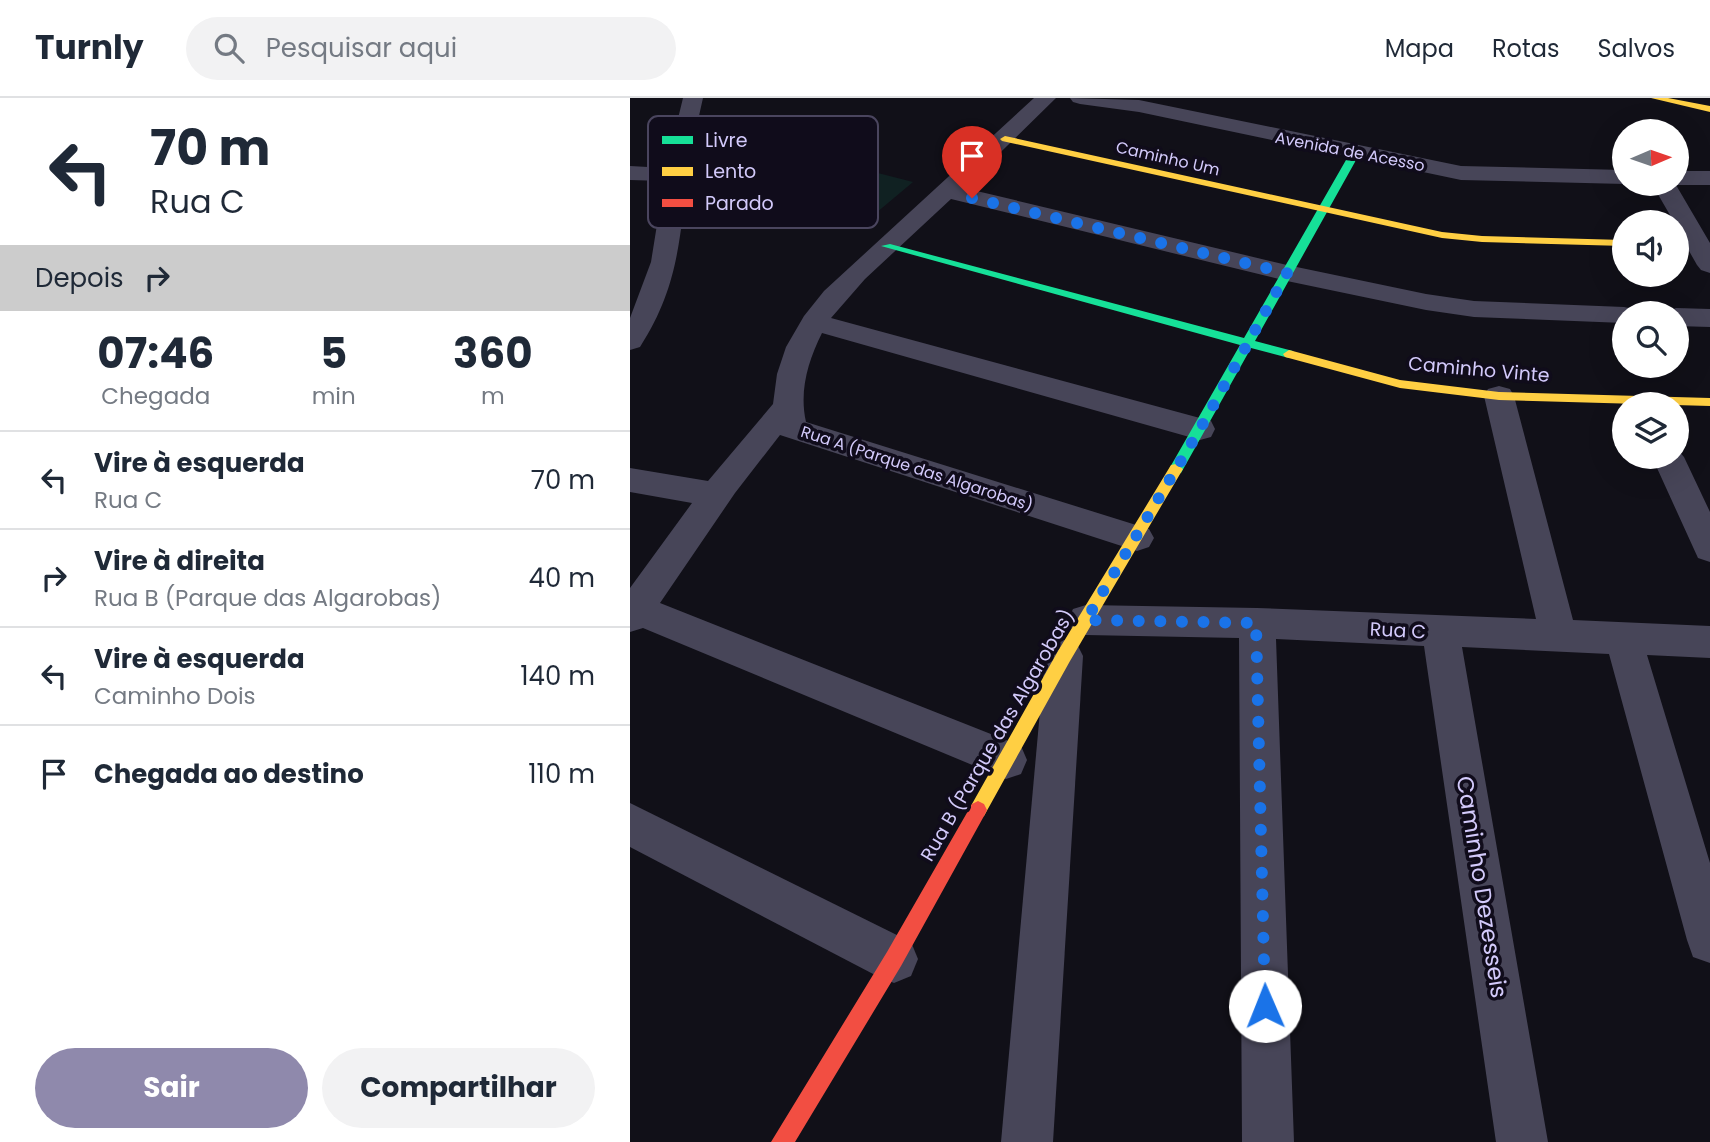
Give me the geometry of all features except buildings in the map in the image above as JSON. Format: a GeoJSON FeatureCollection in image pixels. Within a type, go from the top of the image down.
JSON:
{"type":"FeatureCollection","features":[{"type":"Feature","properties":{"kind":"street"},"geometry":{"type":"LineString","coordinates":[[689,116],[693,98]]}},
{"type":"Feature","properties":{"kind":"street","name":"Rua A (Parque das Algarobas)"},"geometry":{"type":"LineString","coordinates":[[1046,98],[844,286],[815,322],[796,359],[787,390],[786,409],[792,429],[1137,538]]}},
{"type":"Feature","properties":{"kind":"street","name":"Avenida de Acesso"},"geometry":{"type":"LineString","coordinates":[[1080,98],[1139,106],[1461,173],[1612,177]]}},
{"type":"Feature","properties":{"kind":"street"},"geometry":{"type":"LineString","coordinates":[[1655,98],[1710,109]]}},
{"type":"Feature","properties":{"kind":"street","name":"Caminho Um"},"geometry":{"type":"LineString","coordinates":[[1005,139],[1443,235],[1482,239],[1612,243]]}},
{"type":"Feature","properties":{"kind":"street","name":"Rua B (Parque das Algarobas)"},"geometry":{"type":"LineString","coordinates":[[786,1139],[894,959],[1075,638],[1200,429],[1355,153]]}},
{"type":"Feature","properties":{"kind":"street"},"geometry":{"type":"LineString","coordinates":[[630,173],[648,174]]}},
{"type":"Feature","properties":{"kind":"street"},"geometry":{"type":"LineString","coordinates":[[1689,178],[1710,178]]}},
{"type":"Feature","properties":{"kind":"street"},"geometry":{"type":"LineString","coordinates":[[946,191],[1287,273],[1426,302],[1474,309],[1612,315]]}},
{"type":"Feature","properties":{"kind":"street"},"geometry":{"type":"LineString","coordinates":[[1670,196],[1699,250]]}},
{"type":"Feature","properties":{"kind":"street"},"geometry":{"type":"LineString","coordinates":[[630,341],[646,318],[660,286],[668,228]]}},
{"type":"Feature","properties":{"kind":"street","name":"Caminho Vinte"},"geometry":{"type":"LineString","coordinates":[[886,246],[1400,384],[1499,396],[1612,401]]}},
{"type":"Feature","properties":{"kind":"street"},"geometry":{"type":"LineString","coordinates":[[630,284],[660,286]]}},
{"type":"Feature","properties":{"kind":"street"},"geometry":{"type":"LineString","coordinates":[[1689,317],[1710,318]]}},
{"type":"Feature","properties":{"kind":"street"},"geometry":{"type":"LineString","coordinates":[[815,322],[1200,429]]}},
{"type":"Feature","properties":{"kind":"street"},"geometry":{"type":"LineString","coordinates":[[1499,396],[1558,635]]}},
{"type":"Feature","properties":{"kind":"street","name":"Caminho Vinte"},"geometry":{"type":"LineString","coordinates":[[1689,402],[1710,402]]}},
{"type":"Feature","properties":{"kind":"street"},"geometry":{"type":"LineString","coordinates":[[786,409],[757,440],[715,495],[633,613],[1006,760]]}},
{"type":"Feature","properties":{"kind":"street"},"geometry":{"type":"LineString","coordinates":[[1674,469],[1710,548]]}},
{"type":"Feature","properties":{"kind":"street"},"geometry":{"type":"LineString","coordinates":[[630,480],[715,495]]}},
{"type":"Feature","properties":{"kind":"street"},"geometry":{"type":"LineString","coordinates":[[1256,623],[1268,1142]]}},
{"type":"Feature","properties":{"kind":"street","name":"Rua C"},"geometry":{"type":"LineString","coordinates":[[1075,638],[1256,623],[1710,642]]}},
{"type":"Feature","properties":{"kind":"street","name":"Caminho Dezesseis"},"geometry":{"type":"LineString","coordinates":[[1441,632],[1522,1142]]}},
{"type":"Feature","properties":{"kind":"street"},"geometry":{"type":"LineString","coordinates":[[1623,637],[1694,832],[1710,940]]}},
{"type":"Feature","properties":{"kind":"street"},"geometry":{"type":"LineString","coordinates":[[1027,1142],[1075,638]]}},
{"type":"Feature","properties":{"kind":"street"},"geometry":{"type":"LineString","coordinates":[[630,824],[894,959]]}},
{"type":"Feature","properties":{"kind":"shaded area"},"geometry":{"type":"Polygon","coordinates":[[[878,173],[913,182],[878,211],[878,173]]]}},
{"type":"Feature","properties":{"kind":"traffic: fast"},"geometry":{"type":"LineString","coordinates":[[1176,469],[1355,153]]}},
{"type":"Feature","properties":{"kind":"traffic: fast"},"geometry":{"type":"LineString","coordinates":[[886,246],[1289,354]]}},
{"type":"Feature","properties":{"kind":"traffic: slow"},"geometry":{"type":"LineString","coordinates":[[1655,98],[1710,109]]}},
{"type":"Feature","properties":{"kind":"traffic: slow"},"geometry":{"type":"LineString","coordinates":[[1005,139],[1442,235],[1482,239],[1612,243]]}},
{"type":"Feature","properties":{"kind":"traffic: slow"},"geometry":{"type":"LineString","coordinates":[[1289,354],[1400,384],[1499,396],[1710,402]]}},
{"type":"Feature","properties":{"kind":"traffic: slow"},"geometry":{"type":"LineString","coordinates":[[978,810],[1064,656],[1176,469]]}},
{"type":"Feature","properties":{"kind":"traffic: jam"},"geometry":{"type":"LineString","coordinates":[[782,1142],[894,959],[978,810]]}},
{"type":"Feature","properties":{"kind":"route"},"geometry":{"type":"LineString","coordinates":[[972,198],[1287,273],[1137,538],[1086,620],[1256,623],[1265,1006]]}}]}
